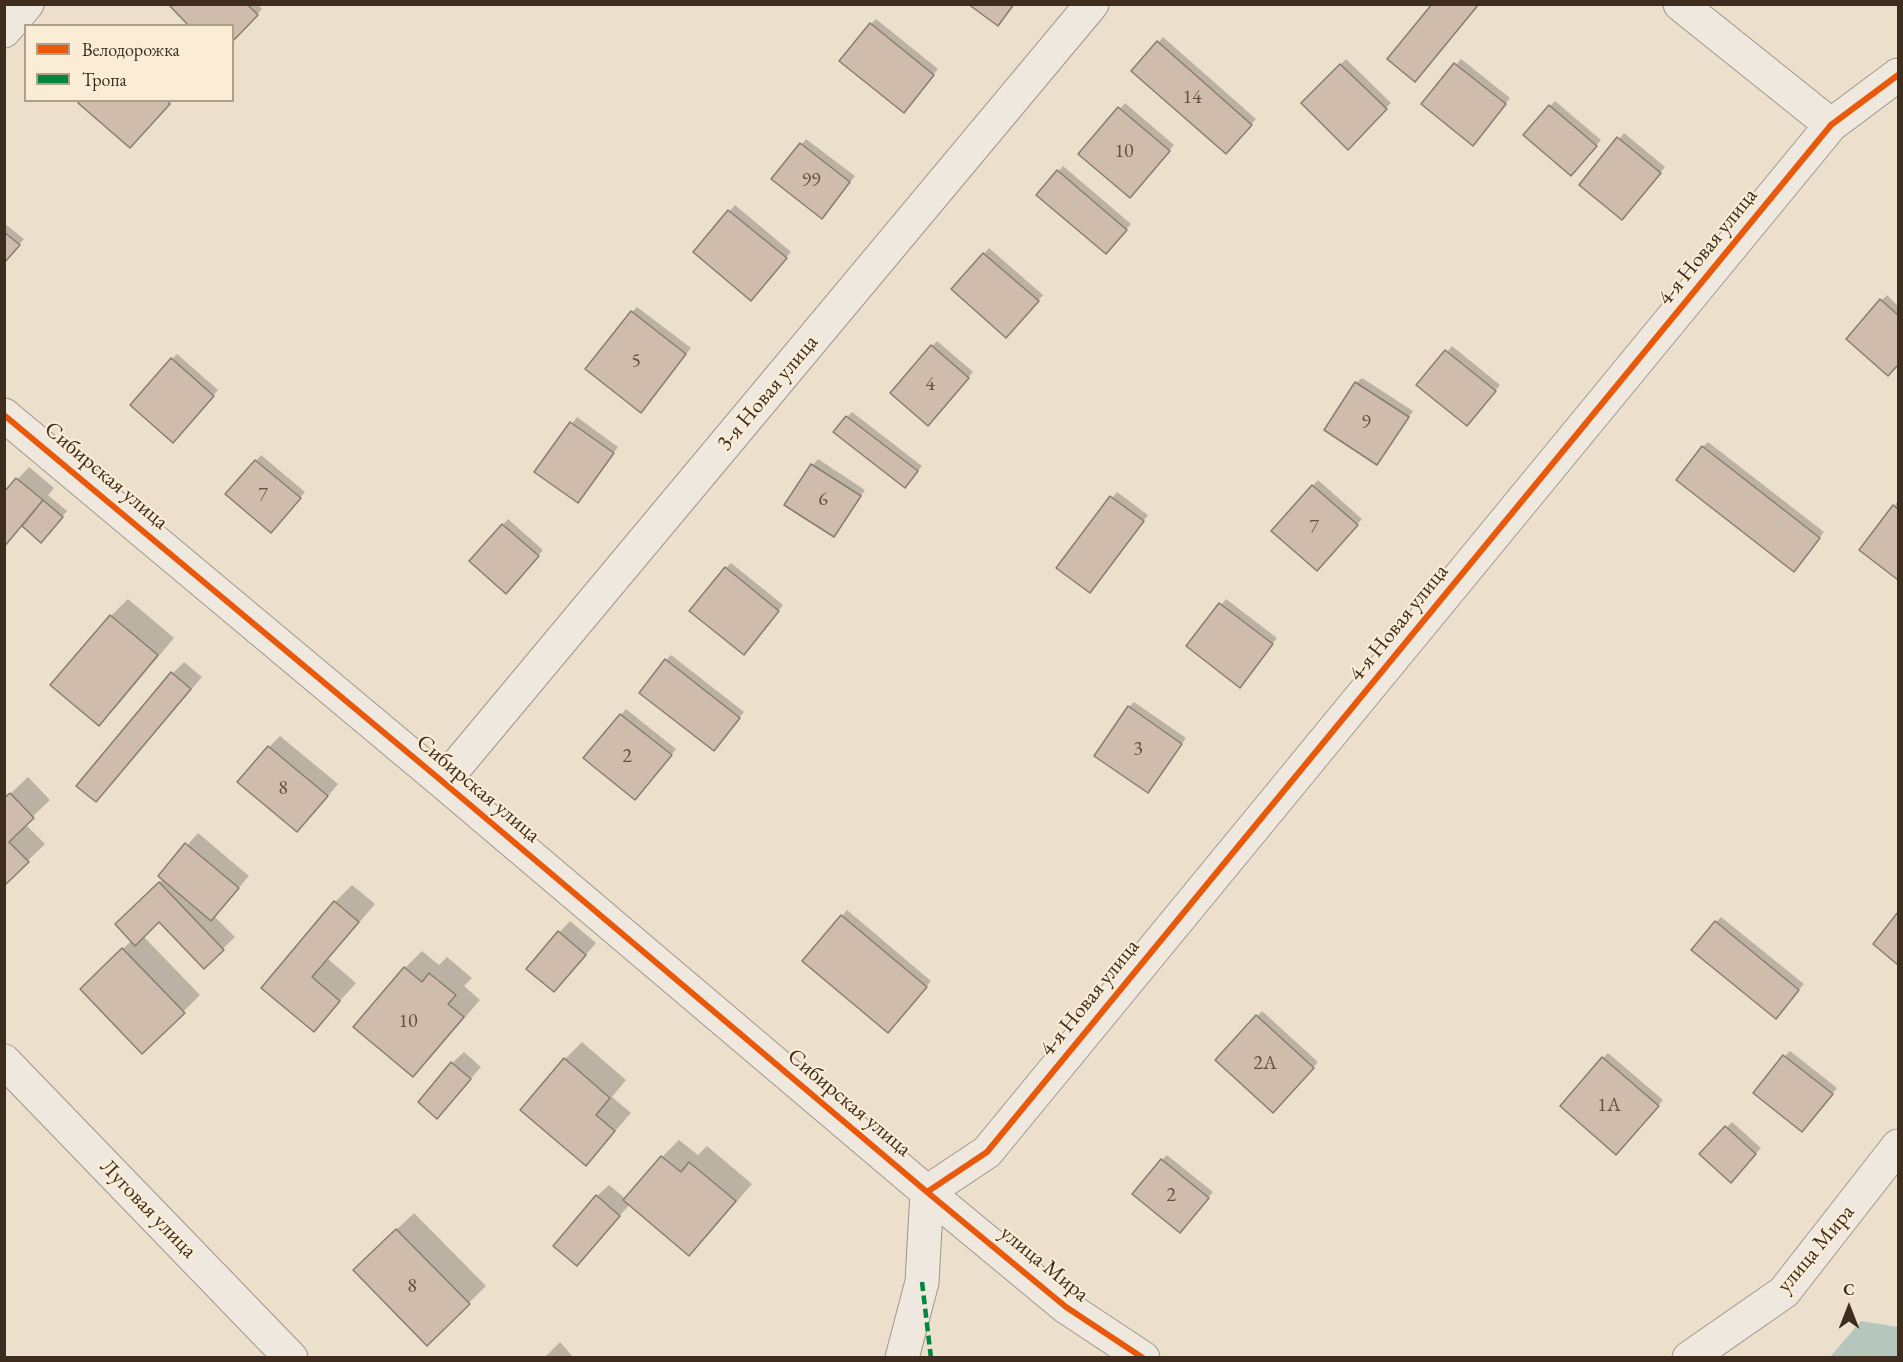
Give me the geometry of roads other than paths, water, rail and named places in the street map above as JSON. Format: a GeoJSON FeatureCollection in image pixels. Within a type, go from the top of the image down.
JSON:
{"type":"FeatureCollection","features":[{"type":"Feature","properties":{"kind":"street"},"geometry":{"type":"LineString","coordinates":[[4,31],[27,4]]}},
{"type":"Feature","properties":{"kind":"street","name":"3-я Новая улица"},"geometry":{"type":"LineString","coordinates":[[443,782],[1092,4]]}},
{"type":"Feature","properties":{"kind":"street"},"geometry":{"type":"LineString","coordinates":[[1680,4],[1831,125]]}},
{"type":"Feature","properties":{"kind":"street","name":"4-я Новая улица"},"geometry":{"type":"LineString","coordinates":[[927,1192],[987,1152],[1831,125],[1899,75]]}},
{"type":"Feature","properties":{"kind":"street","name":"Сибирская улица"},"geometry":{"type":"LineString","coordinates":[[4,415],[443,782],[927,1192]]}},
{"type":"Feature","properties":{"kind":"street","name":"Луговая улица"},"geometry":{"type":"LineString","coordinates":[[4,1061],[291,1358]]}},
{"type":"Feature","properties":{"kind":"street","name":"улица Мира"},"geometry":{"type":"LineString","coordinates":[[1689,1358],[1784,1292],[1899,1146]]}},
{"type":"Feature","properties":{"kind":"street"},"geometry":{"type":"LineString","coordinates":[[902,1358],[922,1282],[927,1192]]}},
{"type":"Feature","properties":{"kind":"street","name":"улица Мира"},"geometry":{"type":"LineString","coordinates":[[927,1192],[1066,1307],[1143,1358]]}}]}
